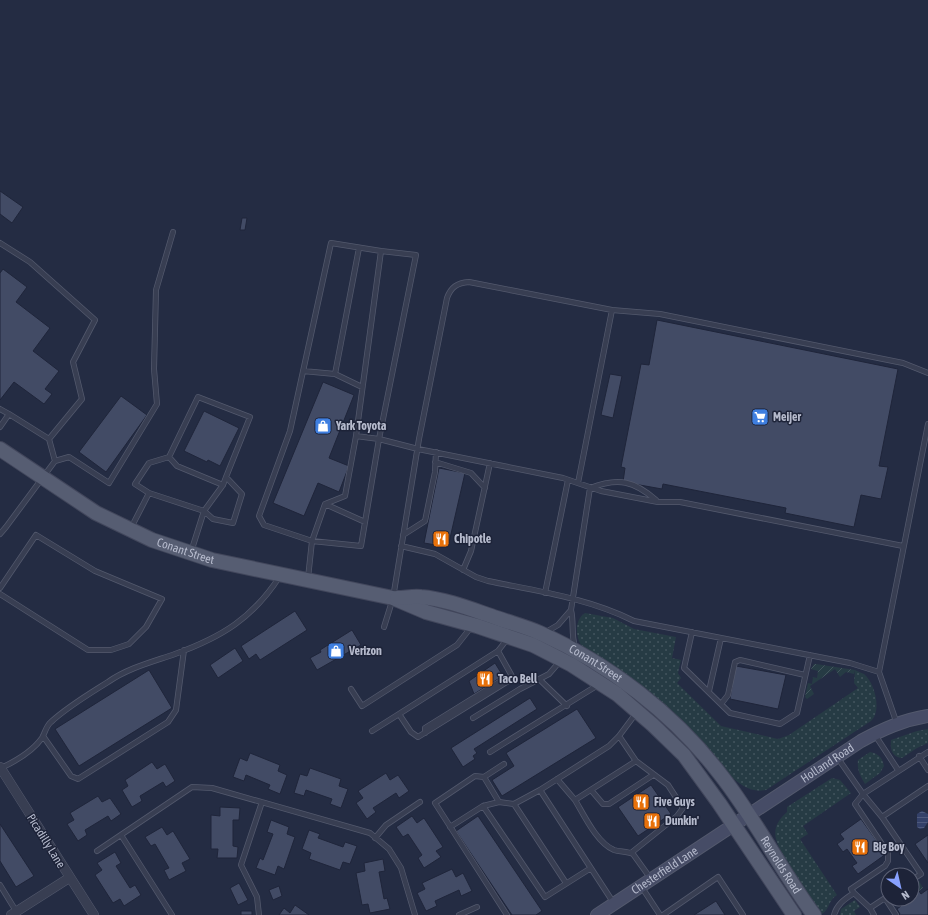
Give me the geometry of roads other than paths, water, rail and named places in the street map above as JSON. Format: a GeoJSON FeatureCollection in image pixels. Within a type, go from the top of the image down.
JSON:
{"type":"FeatureCollection","features":[{"type":"Feature","properties":{"kind":"main road","name":"Conant Street"},"geometry":{"type":"LineString","coordinates":[[0,450],[96,513],[130,530],[191,554],[212,560],[393,598],[426,612],[473,624],[533,645],[562,659],[601,683],[637,711],[666,737],[684,755],[733,825]]}},
{"type":"Feature","properties":{"kind":"main road","name":"Conant Street"},"geometry":{"type":"LineString","coordinates":[[393,598],[422,597],[470,609],[534,631],[579,654],[631,688],[675,725],[711,762],[750,814]]}},
{"type":"Feature","properties":{"kind":"main road","name":"Reynolds Road"},"geometry":{"type":"LineString","coordinates":[[750,814],[764,840],[814,915]]}},
{"type":"Feature","properties":{"kind":"main road","name":"Reynolds Road"},"geometry":{"type":"LineString","coordinates":[[733,825],[792,914]]}},
{"type":"Feature","properties":{"kind":"street","name":"Holland Road"},"geometry":{"type":"LineString","coordinates":[[733,825],[874,734],[897,724],[928,716]]}},
{"type":"Feature","properties":{"kind":"street","name":"Picadilly Lane"},"geometry":{"type":"LineString","coordinates":[[0,767],[69,878],[94,915]]}},
{"type":"Feature","properties":{"kind":"street","name":"Chesterfield Lane"},"geometry":{"type":"LineString","coordinates":[[597,915],[733,825]]}},
{"type":"Feature","properties":{"kind":"street"},"geometry":{"type":"LineString","coordinates":[[14,913],[69,878]]}},
{"type":"Feature","properties":{"kind":"lane"},"geometry":{"type":"LineString","coordinates":[[0,534],[55,461],[69,457],[109,483],[157,404],[154,369],[156,290],[172,232]]}},
{"type":"Feature","properties":{"kind":"lane"},"geometry":{"type":"LineString","coordinates":[[0,243],[30,262],[94,320],[73,362],[82,398],[50,439]]}},
{"type":"Feature","properties":{"kind":"lane"},"geometry":{"type":"LineString","coordinates":[[331,243],[381,251],[416,255],[360,546],[312,541],[264,525],[259,516],[290,431],[331,243]]}},
{"type":"Feature","properties":{"kind":"lane"},"geometry":{"type":"LineString","coordinates":[[335,374],[359,248]]}},
{"type":"Feature","properties":{"kind":"lane"},"geometry":{"type":"LineString","coordinates":[[324,504],[345,496],[356,436],[381,251]]}},
{"type":"Feature","properties":{"kind":"lane"},"geometry":{"type":"LineString","coordinates":[[384,627],[393,598],[418,449],[447,298],[454,286],[461,282],[469,282],[612,310],[668,316],[903,363],[928,373]]}},
{"type":"Feature","properties":{"kind":"lane"},"geometry":{"type":"LineString","coordinates":[[578,483],[612,310]]}},
{"type":"Feature","properties":{"kind":"lane"},"geometry":{"type":"LineString","coordinates":[[303,371],[335,374],[362,387]]}},
{"type":"Feature","properties":{"kind":"lane"},"geometry":{"type":"LineString","coordinates":[[170,457],[198,397],[250,417],[223,486],[204,510],[191,554]]}},
{"type":"Feature","properties":{"kind":"lane"},"geometry":{"type":"LineString","coordinates":[[0,409],[50,439],[55,461]]}},
{"type":"Feature","properties":{"kind":"lane"},"geometry":{"type":"LineString","coordinates":[[0,427],[9,414]]}},
{"type":"Feature","properties":{"kind":"lane"},"geometry":{"type":"LineString","coordinates":[[897,724],[879,672],[928,424]]}},
{"type":"Feature","properties":{"kind":"lane"},"geometry":{"type":"LineString","coordinates":[[356,436],[380,439],[418,449],[568,480],[590,488],[658,502],[680,502],[903,546]]}},
{"type":"Feature","properties":{"kind":"lane"},"geometry":{"type":"LineString","coordinates":[[403,535],[425,521],[435,472],[436,452]]}},
{"type":"Feature","properties":{"kind":"lane"},"geometry":{"type":"LineString","coordinates":[[170,457],[177,466],[223,486]]}},
{"type":"Feature","properties":{"kind":"lane"},"geometry":{"type":"LineString","coordinates":[[170,457],[149,462],[135,484],[149,493],[204,510],[213,519],[233,523],[242,494],[226,477]]}},
{"type":"Feature","properties":{"kind":"lane"},"geometry":{"type":"LineString","coordinates":[[435,462],[471,473],[485,488]]}},
{"type":"Feature","properties":{"kind":"lane"},"geometry":{"type":"LineString","coordinates":[[463,570],[471,551],[490,464]]}},
{"type":"Feature","properties":{"kind":"lane"},"geometry":{"type":"LineString","coordinates":[[545,593],[568,480]]}},
{"type":"Feature","properties":{"kind":"lane"},"geometry":{"type":"LineString","coordinates":[[590,488],[607,481],[640,486],[658,502]]}},
{"type":"Feature","properties":{"kind":"lane"},"geometry":{"type":"LineString","coordinates":[[579,654],[573,640],[573,620],[571,610],[590,488]]}},
{"type":"Feature","properties":{"kind":"lane"},"geometry":{"type":"LineString","coordinates":[[130,530],[149,493]]}},
{"type":"Feature","properties":{"kind":"lane"},"geometry":{"type":"LineString","coordinates":[[324,504],[365,522]]}},
{"type":"Feature","properties":{"kind":"lane"},"geometry":{"type":"LineString","coordinates":[[308,580],[312,541],[324,504]]}},
{"type":"Feature","properties":{"kind":"lane"},"geometry":{"type":"LineString","coordinates":[[0,588],[36,536],[95,571],[162,599],[146,628],[129,644],[111,650],[88,650],[47,626],[0,594]]}},
{"type":"Feature","properties":{"kind":"lane"},"geometry":{"type":"LineString","coordinates":[[401,546],[435,554],[463,570],[488,581],[573,599],[611,610],[634,621],[850,663],[879,672]]}},
{"type":"Feature","properties":{"kind":"lane"},"geometry":{"type":"LineString","coordinates":[[0,767],[17,760],[36,746],[50,723],[110,680],[141,665],[184,650],[224,633],[251,612],[266,597],[281,574]]}},
{"type":"Feature","properties":{"kind":"lane"},"geometry":{"type":"LineString","coordinates":[[534,631],[553,629],[571,610]]}},
{"type":"Feature","properties":{"kind":"lane"},"geometry":{"type":"LineString","coordinates":[[351,689],[362,706],[457,645],[473,624]]}},
{"type":"Feature","properties":{"kind":"lane"},"geometry":{"type":"LineString","coordinates":[[692,632],[684,668],[730,713],[780,724],[797,713],[810,655]]}},
{"type":"Feature","properties":{"kind":"lane"},"geometry":{"type":"LineString","coordinates":[[372,731],[498,651],[509,637]]}},
{"type":"Feature","properties":{"kind":"lane"},"geometry":{"type":"LineString","coordinates":[[709,691],[721,638]]}},
{"type":"Feature","properties":{"kind":"lane"},"geometry":{"type":"LineString","coordinates":[[43,736],[70,776],[78,779],[168,722],[176,710],[184,650]]}},
{"type":"Feature","properties":{"kind":"lane"},"geometry":{"type":"LineString","coordinates":[[399,714],[411,732],[418,737],[510,680],[513,678],[498,651]]}},
{"type":"Feature","properties":{"kind":"lane"},"geometry":{"type":"LineString","coordinates":[[473,718],[520,689],[549,674],[562,659]]}},
{"type":"Feature","properties":{"kind":"lane"},"geometry":{"type":"LineString","coordinates":[[721,704],[728,695],[736,662],[740,660],[805,675]]}},
{"type":"Feature","properties":{"kind":"lane"},"geometry":{"type":"LineString","coordinates":[[539,679],[567,706]]}},
{"type":"Feature","properties":{"kind":"lane"},"geometry":{"type":"LineString","coordinates":[[490,752],[567,706],[601,683]]}},
{"type":"Feature","properties":{"kind":"lane"},"geometry":{"type":"LineString","coordinates":[[450,827],[483,806],[499,802],[514,804],[540,790],[609,746],[619,736],[637,711]]}},
{"type":"Feature","properties":{"kind":"lane"},"geometry":{"type":"LineString","coordinates":[[874,734],[898,770]]}},
{"type":"Feature","properties":{"kind":"lane"},"geometry":{"type":"LineString","coordinates":[[557,779],[576,800],[589,825],[607,846],[615,850],[631,853],[677,816],[683,808],[668,785],[636,761],[619,736]]}},
{"type":"Feature","properties":{"kind":"lane"},"geometry":{"type":"LineString","coordinates":[[834,915],[841,902],[852,891],[885,866],[888,861],[888,853],[855,804],[863,794],[919,756],[928,752]]}},
{"type":"Feature","properties":{"kind":"lane"},"geometry":{"type":"LineString","coordinates":[[919,756],[928,770]]}},
{"type":"Feature","properties":{"kind":"lane"},"geometry":{"type":"LineString","coordinates":[[837,757],[863,794],[882,816],[916,867]]}},
{"type":"Feature","properties":{"kind":"lane"},"geometry":{"type":"LineString","coordinates":[[576,800],[636,761]]}},
{"type":"Feature","properties":{"kind":"lane"},"geometry":{"type":"LineString","coordinates":[[504,764],[484,777],[475,776],[435,803],[507,915]]}},
{"type":"Feature","properties":{"kind":"lane"},"geometry":{"type":"LineString","coordinates":[[591,790],[603,804],[609,804],[654,775]]}},
{"type":"Feature","properties":{"kind":"lane"},"geometry":{"type":"LineString","coordinates":[[484,777],[499,802]]}},
{"type":"Feature","properties":{"kind":"lane"},"geometry":{"type":"LineString","coordinates":[[882,816],[928,786]]}},
{"type":"Feature","properties":{"kind":"lane"},"geometry":{"type":"LineString","coordinates":[[97,851],[192,787],[212,788],[370,833],[389,849],[401,868],[415,915]]}},
{"type":"Feature","properties":{"kind":"lane"},"geometry":{"type":"LineString","coordinates":[[540,790],[614,904]]}},
{"type":"Feature","properties":{"kind":"lane"},"geometry":{"type":"LineString","coordinates":[[259,915],[257,897],[241,865],[242,857],[262,802]]}},
{"type":"Feature","properties":{"kind":"lane"},"geometry":{"type":"LineString","coordinates":[[375,838],[386,825],[420,802]]}},
{"type":"Feature","properties":{"kind":"lane"},"geometry":{"type":"LineString","coordinates":[[514,804],[566,884]]}},
{"type":"Feature","properties":{"kind":"lane"},"geometry":{"type":"LineString","coordinates":[[483,806],[545,898],[591,868]]}},
{"type":"Feature","properties":{"kind":"lane"},"geometry":{"type":"LineString","coordinates":[[121,835],[172,915]]}},
{"type":"Feature","properties":{"kind":"lane"},"geometry":{"type":"LineString","coordinates":[[631,853],[660,915]]}},
{"type":"Feature","properties":{"kind":"lane"},"geometry":{"type":"LineString","coordinates":[[663,915],[718,877],[743,915]]}},
{"type":"Feature","properties":{"kind":"lane"},"geometry":{"type":"LineString","coordinates":[[0,885],[14,913]]}},
{"type":"Feature","properties":{"kind":"lane"},"geometry":{"type":"LineString","coordinates":[[852,891],[870,908],[874,915]]}},
{"type":"Feature","properties":{"kind":"lane"},"geometry":{"type":"LineString","coordinates":[[870,908],[880,901]]}},
{"type":"Feature","properties":{"kind":"lane"},"geometry":{"type":"LineString","coordinates":[[459,915],[477,907]]}},
{"type":"Feature","properties":{"kind":"lane"},"geometry":{"type":"LineString","coordinates":[[671,910],[674,915]]}},
{"type":"Feature","properties":{"kind":"water"},"geometry":{"type":"Polygon","coordinates":[[[922,811],[928,814],[928,822],[924,828],[920,829],[917,827],[917,814],[922,811]]]}},
{"type":"Feature","properties":{"kind":"place","name":"Meijer"},"geometry":{"type":"Point","coordinates":[760,417]}},
{"type":"Feature","properties":{"kind":"place","name":"Yark Toyota"},"geometry":{"type":"Point","coordinates":[323,426]}},
{"type":"Feature","properties":{"kind":"place","name":"Chipotle"},"geometry":{"type":"Point","coordinates":[441,539]}},
{"type":"Feature","properties":{"kind":"place","name":"Verizon"},"geometry":{"type":"Point","coordinates":[336,651]}},
{"type":"Feature","properties":{"kind":"place","name":"Taco Bell"},"geometry":{"type":"Point","coordinates":[485,679]}},
{"type":"Feature","properties":{"kind":"place","name":"Five Guys"},"geometry":{"type":"Point","coordinates":[641,802]}},
{"type":"Feature","properties":{"kind":"place","name":"Dunkin'"},"geometry":{"type":"Point","coordinates":[652,821]}},
{"type":"Feature","properties":{"kind":"place","name":"Big Boy"},"geometry":{"type":"Point","coordinates":[860,847]}}]}
